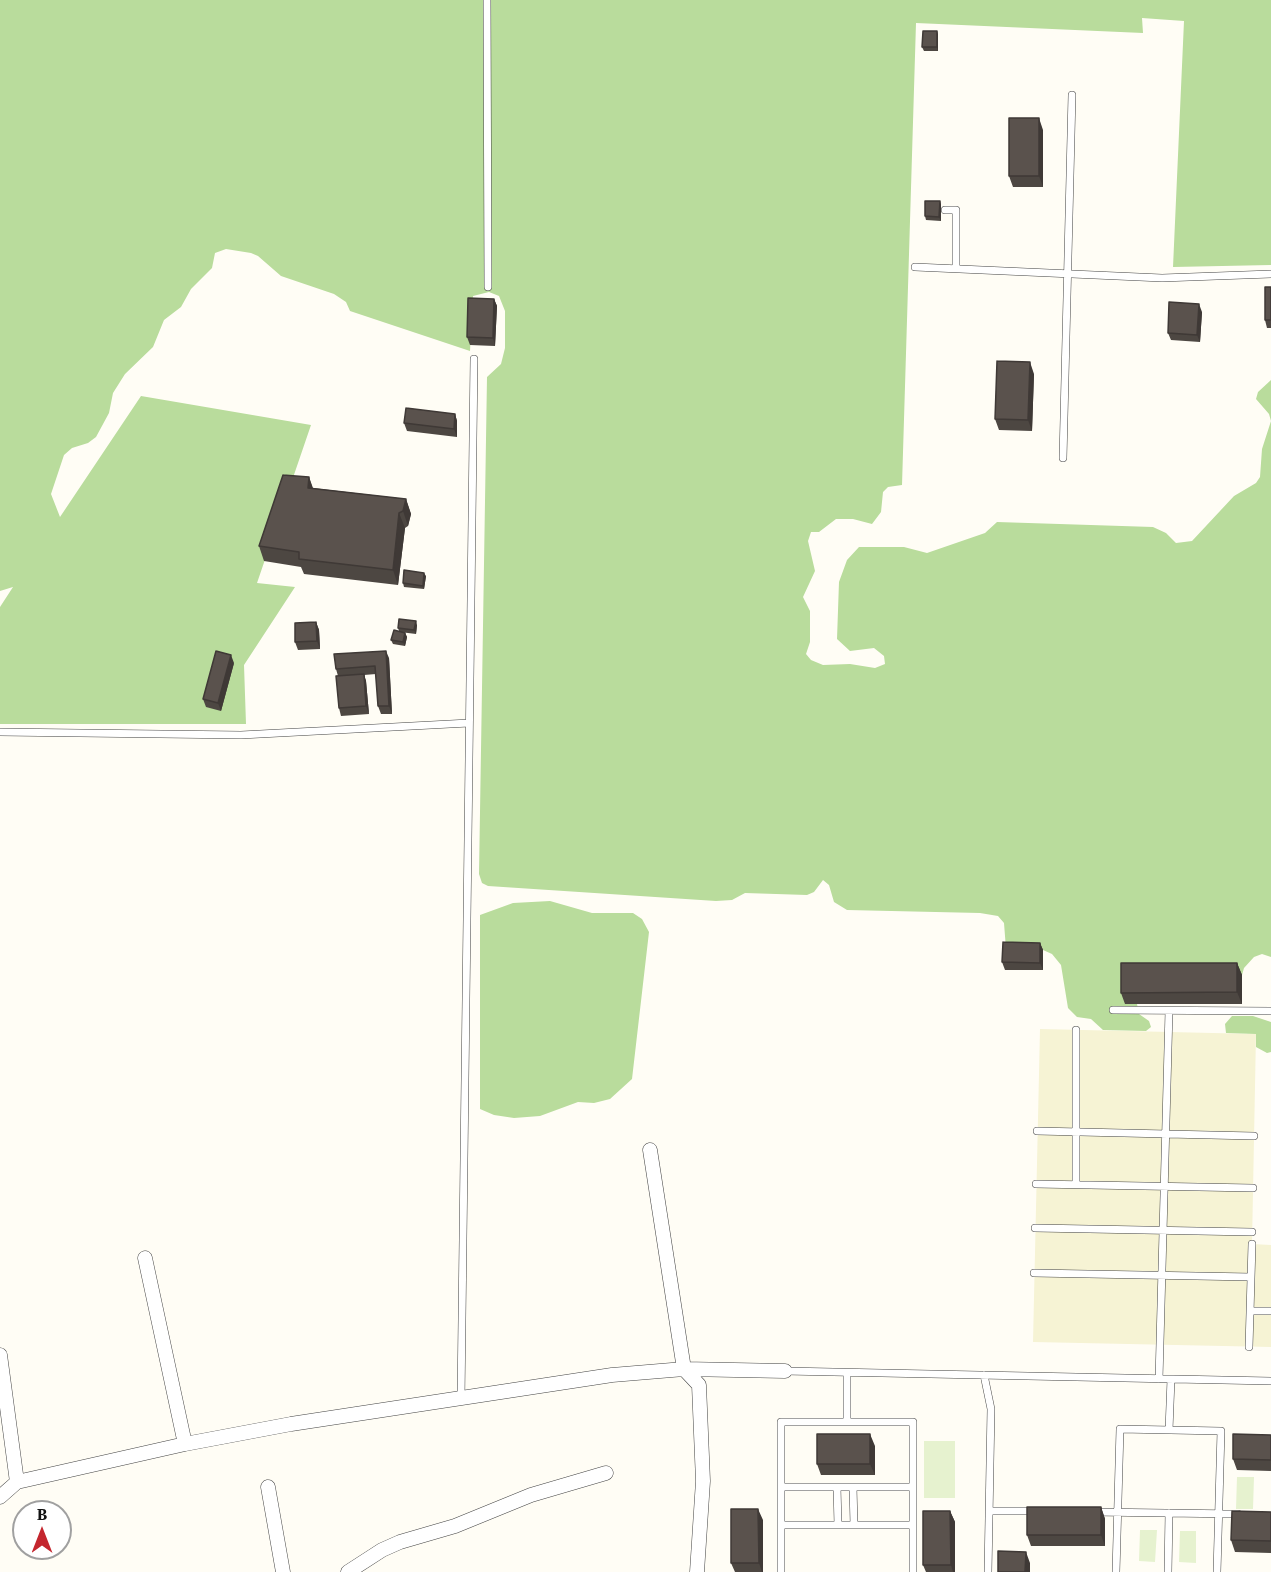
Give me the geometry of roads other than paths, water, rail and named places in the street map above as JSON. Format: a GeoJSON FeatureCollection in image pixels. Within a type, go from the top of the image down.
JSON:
{"type":"FeatureCollection","features":[{"type":"Feature","properties":{"kind":"street"},"geometry":{"type":"LineString","coordinates":[[650,1150],[684,1369],[699,1385],[703,1481],[697,1572]]}},
{"type":"Feature","properties":{"kind":"street"},"geometry":{"type":"LineString","coordinates":[[145,1258],[185,1444]]}},
{"type":"Feature","properties":{"kind":"street"},"geometry":{"type":"LineString","coordinates":[[0,1355],[17,1482]]}},
{"type":"Feature","properties":{"kind":"street"},"geometry":{"type":"LineString","coordinates":[[0,1497],[17,1482],[185,1444],[461,1398],[612,1375],[684,1369],[785,1371]]}},
{"type":"Feature","properties":{"kind":"street"},"geometry":{"type":"LineString","coordinates":[[348,1572],[382,1550],[400,1542],[455,1526],[531,1495],[606,1473]]}},
{"type":"Feature","properties":{"kind":"street"},"geometry":{"type":"LineString","coordinates":[[268,1487],[283,1572]]}},
{"type":"Feature","properties":{"kind":"lane"},"geometry":{"type":"LineString","coordinates":[[488,0],[488,287]]}},
{"type":"Feature","properties":{"kind":"lane"},"geometry":{"type":"LineString","coordinates":[[1063,458],[1072,95]]}},
{"type":"Feature","properties":{"kind":"lane"},"geometry":{"type":"LineString","coordinates":[[945,210],[956,210],[956,269]]}},
{"type":"Feature","properties":{"kind":"lane"},"geometry":{"type":"LineString","coordinates":[[915,267],[1162,278],[1271,274]]}},
{"type":"Feature","properties":{"kind":"lane"},"geometry":{"type":"LineString","coordinates":[[461,1398],[474,359]]}},
{"type":"Feature","properties":{"kind":"lane"},"geometry":{"type":"LineString","coordinates":[[0,732],[251,735],[469,723]]}},
{"type":"Feature","properties":{"kind":"lane"},"geometry":{"type":"LineString","coordinates":[[1113,1010],[1271,1011]]}},
{"type":"Feature","properties":{"kind":"lane"},"geometry":{"type":"LineString","coordinates":[[1159,1379],[1169,1011]]}},
{"type":"Feature","properties":{"kind":"lane"},"geometry":{"type":"LineString","coordinates":[[1076,1184],[1077,1030]]}},
{"type":"Feature","properties":{"kind":"lane"},"geometry":{"type":"LineString","coordinates":[[1037,1131],[1254,1136]]}},
{"type":"Feature","properties":{"kind":"lane"},"geometry":{"type":"LineString","coordinates":[[1036,1184],[1253,1188]]}},
{"type":"Feature","properties":{"kind":"lane"},"geometry":{"type":"LineString","coordinates":[[1035,1228],[1252,1232]]}},
{"type":"Feature","properties":{"kind":"lane"},"geometry":{"type":"LineString","coordinates":[[1249,1347],[1252,1244]]}},
{"type":"Feature","properties":{"kind":"lane"},"geometry":{"type":"LineString","coordinates":[[1034,1273],[1251,1277]]}},
{"type":"Feature","properties":{"kind":"lane"},"geometry":{"type":"LineString","coordinates":[[1250,1311],[1271,1311]]}},
{"type":"Feature","properties":{"kind":"lane"},"geometry":{"type":"LineString","coordinates":[[785,1371],[1271,1381]]}},
{"type":"Feature","properties":{"kind":"lane"},"geometry":{"type":"LineString","coordinates":[[847,1372],[847,1422]]}},
{"type":"Feature","properties":{"kind":"lane"},"geometry":{"type":"LineString","coordinates":[[984,1375],[991,1409],[988,1572]]}},
{"type":"Feature","properties":{"kind":"lane"},"geometry":{"type":"LineString","coordinates":[[1169,1430],[1171,1379]]}},
{"type":"Feature","properties":{"kind":"lane"},"geometry":{"type":"LineString","coordinates":[[781,1572],[781,1422],[913,1422],[913,1572]]}},
{"type":"Feature","properties":{"kind":"lane"},"geometry":{"type":"LineString","coordinates":[[1116,1572],[1120,1429],[1221,1431],[1217,1572]]}},
{"type":"Feature","properties":{"kind":"lane"},"geometry":{"type":"LineString","coordinates":[[781,1486],[913,1487]]}},
{"type":"Feature","properties":{"kind":"lane"},"geometry":{"type":"LineString","coordinates":[[837,1486],[838,1525]]}},
{"type":"Feature","properties":{"kind":"lane"},"geometry":{"type":"LineString","coordinates":[[853,1486],[854,1525]]}},
{"type":"Feature","properties":{"kind":"lane"},"geometry":{"type":"LineString","coordinates":[[989,1511],[1048,1511]]}},
{"type":"Feature","properties":{"kind":"lane"},"geometry":{"type":"LineString","coordinates":[[1083,1512],[1250,1515]]}},
{"type":"Feature","properties":{"kind":"lane"},"geometry":{"type":"LineString","coordinates":[[1168,1572],[1169,1513]]}},
{"type":"Feature","properties":{"kind":"lane"},"geometry":{"type":"LineString","coordinates":[[781,1525],[913,1525]]}}]}
